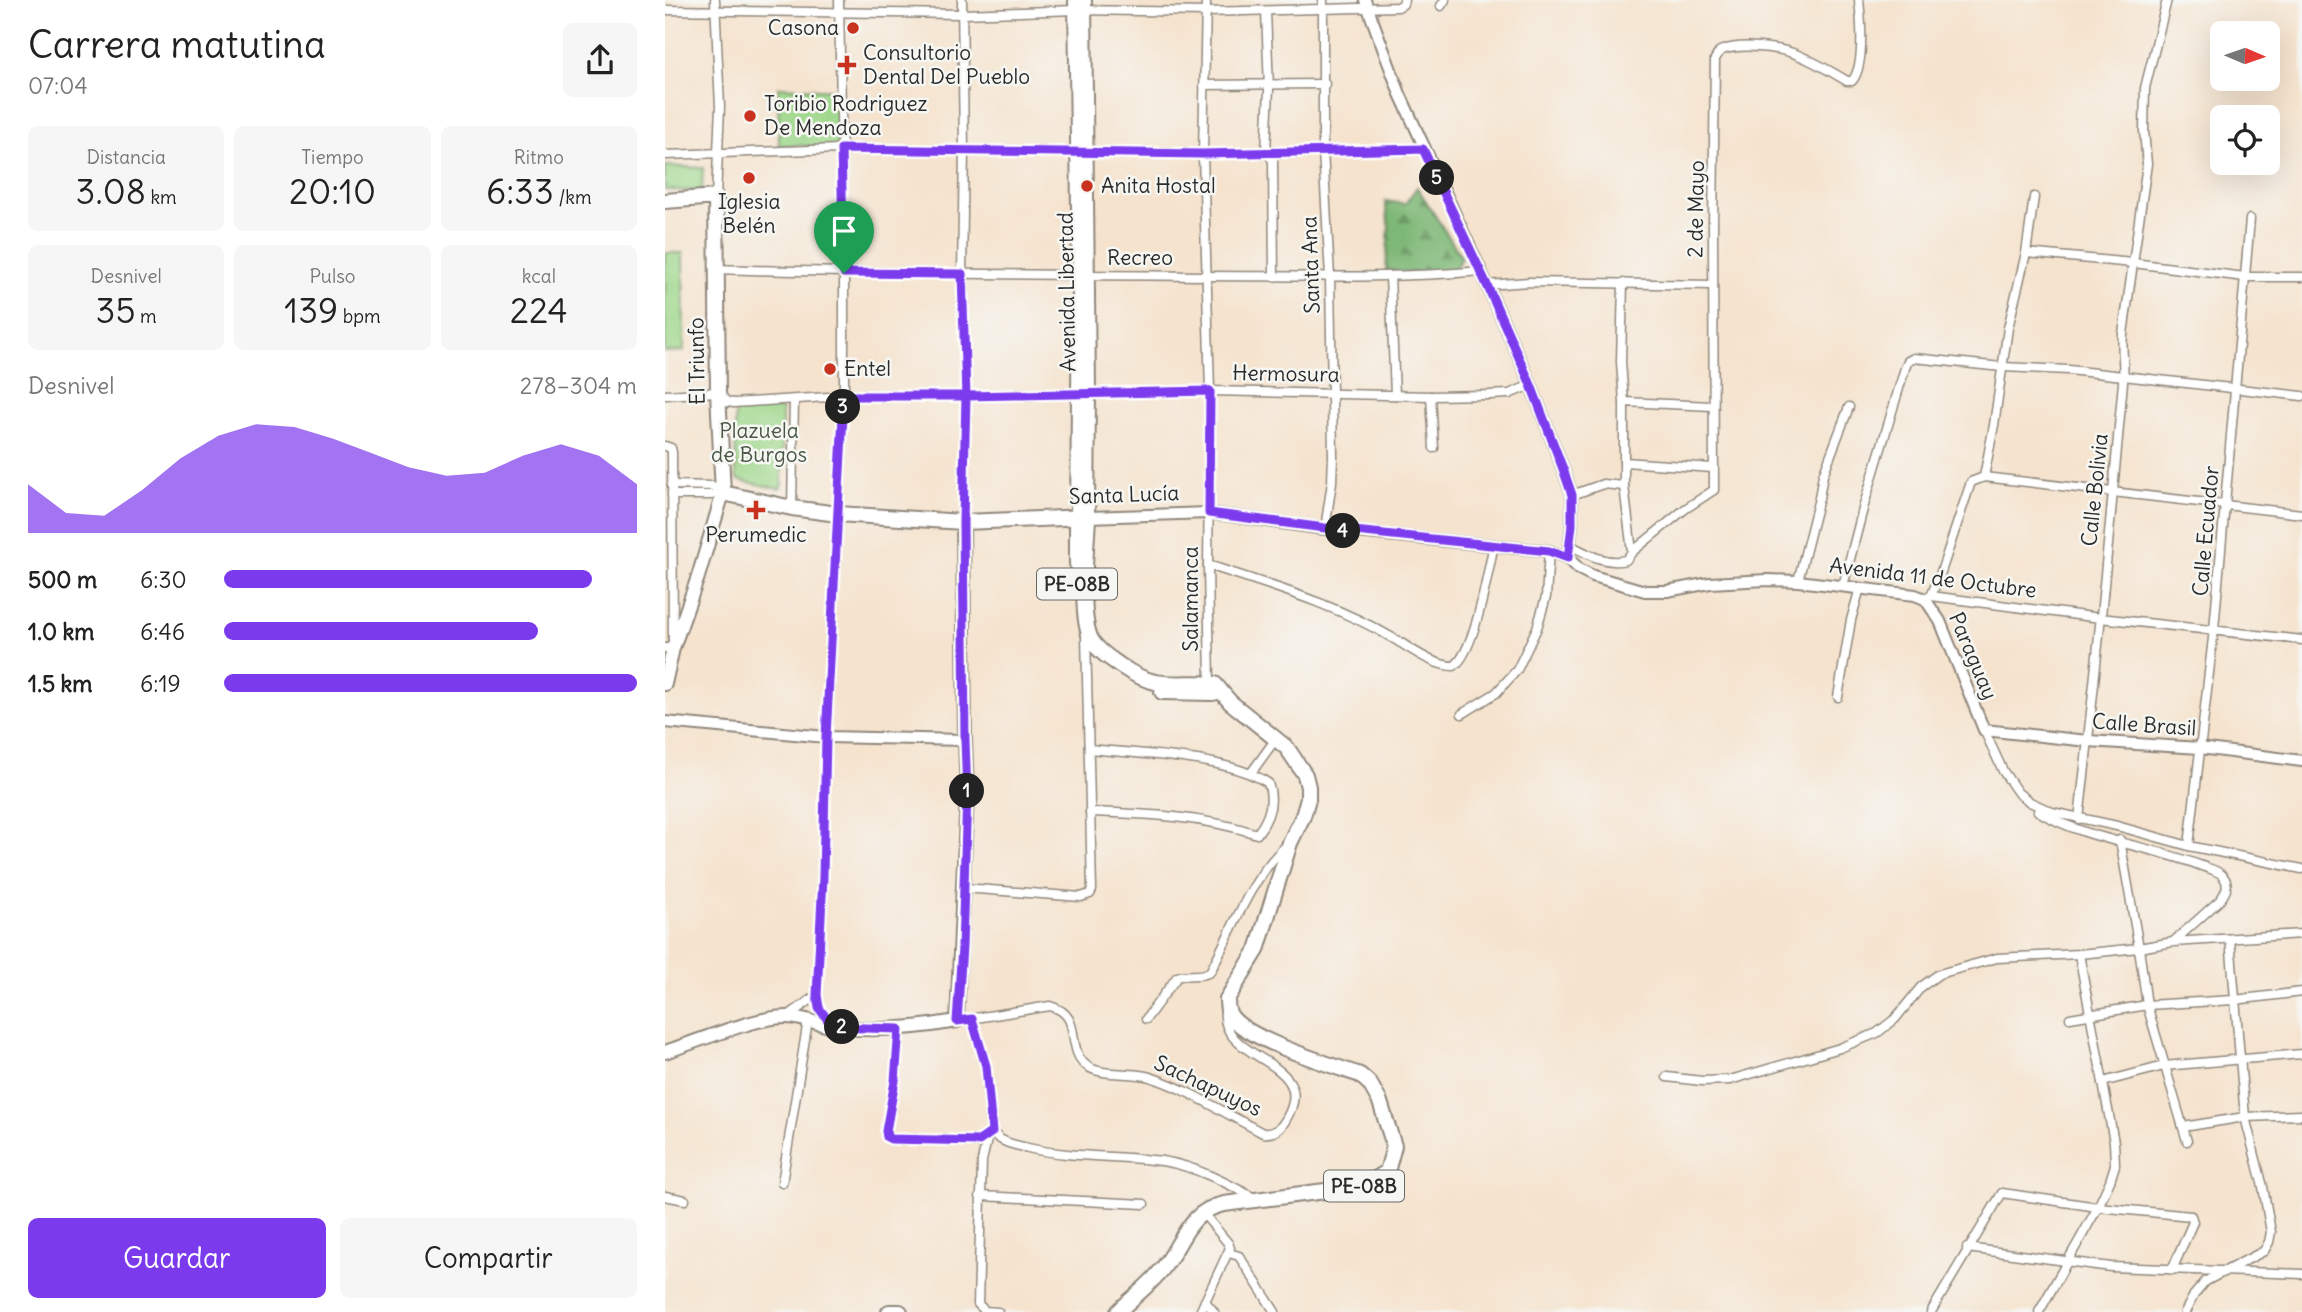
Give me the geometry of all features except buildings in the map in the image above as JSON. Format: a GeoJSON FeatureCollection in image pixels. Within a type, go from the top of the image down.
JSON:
{"type":"FeatureCollection","features":[{"type":"Feature","properties":{"kind":"highway"},"geometry":{"type":"LineString","coordinates":[[665,201],[716,197]]}},
{"type":"Feature","properties":{"kind":"highway","name":"El Triunfo"},"geometry":{"type":"LineString","coordinates":[[716,197],[718,393],[723,493]]}},
{"type":"Feature","properties":{"kind":"highway","name":"Santa Lucía"},"geometry":{"type":"LineString","coordinates":[[723,493],[792,508],[838,514],[963,522],[1083,517]]}},
{"type":"Feature","properties":{"kind":"highway","name":"Avenida Libertad"},"geometry":{"type":"LineString","coordinates":[[1083,517],[1087,626]]}},
{"type":"Feature","properties":{"kind":"highway","name":"Avenida Libertad"},"geometry":{"type":"LineString","coordinates":[[1083,517],[1076,614],[1086,648]]}},
{"type":"Feature","properties":{"kind":"highway","name":"PE-08B"},"geometry":{"type":"LineString","coordinates":[[1087,626],[1097,647],[1129,672],[1160,683],[1193,682],[1214,689]]}},
{"type":"Feature","properties":{"kind":"highway"},"geometry":{"type":"LineString","coordinates":[[1086,648],[1107,666],[1150,690],[1214,689],[1287,748],[1298,763],[1308,787],[1303,816],[1290,843],[1257,950],[1227,999]]}},
{"type":"Feature","properties":{"kind":"highway","name":"PE-08B"},"geometry":{"type":"LineString","coordinates":[[1202,1212],[1224,1204],[1364,1186],[1387,1172],[1394,1146],[1380,1102],[1370,1084],[1360,1075],[1259,1037],[1239,1025],[1230,1015],[1227,999]]}},
{"type":"Feature","properties":{"kind":"highway"},"geometry":{"type":"LineString","coordinates":[[1118,1312],[1159,1273],[1186,1230],[1202,1212]]}},
{"type":"Feature","properties":{"kind":"highway"},"geometry":{"type":"LineString","coordinates":[[889,1312],[900,1312]]}},
{"type":"Feature","properties":{"kind":"main road","name":"Avenida Libertad"},"geometry":{"type":"LineString","coordinates":[[1080,5],[1084,276],[1083,517]]}},
{"type":"Feature","properties":{"kind":"main road","name":"El Triunfo"},"geometry":{"type":"LineString","coordinates":[[665,684],[669,648],[698,576],[723,493]]}},
{"type":"Feature","properties":{"kind":"main road"},"geometry":{"type":"LineString","coordinates":[[957,1021],[967,794],[963,522]]}},
{"type":"Feature","properties":{"kind":"main road","name":"Sachapuyos"},"geometry":{"type":"LineString","coordinates":[[665,1052],[757,1022],[787,1017],[833,1027],[899,1029],[957,1021]]}},
{"type":"Feature","properties":{"kind":"street","name":"El Triunfo"},"geometry":{"type":"LineString","coordinates":[[716,0],[720,107],[716,197]]}},
{"type":"Feature","properties":{"kind":"street"},"geometry":{"type":"LineString","coordinates":[[833,1027],[819,1008],[817,995],[826,737],[844,396],[839,0]]}},
{"type":"Feature","properties":{"kind":"street"},"geometry":{"type":"LineString","coordinates":[[963,0],[962,274],[966,396],[963,522]]}},
{"type":"Feature","properties":{"kind":"street","name":"Salamanca"},"geometry":{"type":"LineString","coordinates":[[1206,0],[1203,154],[1210,391],[1208,565],[1214,689]]}},
{"type":"Feature","properties":{"kind":"street","name":"Santa Ana"},"geometry":{"type":"LineString","coordinates":[[1323,0],[1324,150],[1332,392],[1332,482],[1325,528]]}},
{"type":"Feature","properties":{"kind":"street"},"geometry":{"type":"LineString","coordinates":[[665,10],[963,13],[1080,5],[1206,12],[1323,10],[1366,4],[1398,7],[1404,0]]}},
{"type":"Feature","properties":{"kind":"street","name":"2 de Mayo"},"geometry":{"type":"LineString","coordinates":[[1632,552],[1685,509],[1714,490],[1712,406],[1715,59],[1720,51],[1735,47],[1795,54],[1847,81],[1852,81],[1856,77],[1859,62],[1859,0]]}},
{"type":"Feature","properties":{"kind":"street","name":"Calle Bolivia"},"geometry":{"type":"LineString","coordinates":[[2079,819],[2124,376],[2121,353],[2147,164],[2144,131],[2145,88],[2167,0]]}},
{"type":"Feature","properties":{"kind":"street"},"geometry":{"type":"LineString","coordinates":[[1366,4],[1423,149],[1531,385],[1572,495],[1568,558]]}},
{"type":"Feature","properties":{"kind":"street"},"geometry":{"type":"LineString","coordinates":[[1266,11],[1266,152],[1273,160],[1273,277]]}},
{"type":"Feature","properties":{"kind":"street"},"geometry":{"type":"LineString","coordinates":[[1204,85],[1325,84]]}},
{"type":"Feature","properties":{"kind":"street"},"geometry":{"type":"LineString","coordinates":[[665,155],[841,149],[1203,154],[1423,149]]}},
{"type":"Feature","properties":{"kind":"street"},"geometry":{"type":"LineString","coordinates":[[1984,477],[2008,328],[2026,253],[2035,197]]}},
{"type":"Feature","properties":{"kind":"street","name":"Calle Ecuador"},"geometry":{"type":"LineString","coordinates":[[2189,846],[2214,629],[2250,219]]}},
{"type":"Feature","properties":{"kind":"street"},"geometry":{"type":"LineString","coordinates":[[2026,253],[2245,277],[2302,277]]}},
{"type":"Feature","properties":{"kind":"street","name":"Recreo"},"geometry":{"type":"LineString","coordinates":[[716,269],[844,273],[1273,277],[1390,276],[1481,271]]}},
{"type":"Feature","properties":{"kind":"street"},"geometry":{"type":"LineString","coordinates":[[1390,276],[1395,395]]}},
{"type":"Feature","properties":{"kind":"street"},"geometry":{"type":"LineString","coordinates":[[1570,545],[1598,559],[1610,561],[1626,560],[1632,552],[1623,462],[1623,282]]}},
{"type":"Feature","properties":{"kind":"street"},"geometry":{"type":"LineString","coordinates":[[1487,285],[1623,282],[1713,285]]}},
{"type":"Feature","properties":{"kind":"street"},"geometry":{"type":"LineString","coordinates":[[1843,586],[1905,368],[1908,361],[1914,358],[2002,367],[2069,370],[2302,396]]}},
{"type":"Feature","properties":{"kind":"street","name":"Hermosura"},"geometry":{"type":"LineString","coordinates":[[665,395],[718,393],[727,402],[734,403],[844,396],[1210,391],[1431,396],[1509,394],[1531,385]]}},
{"type":"Feature","properties":{"kind":"street"},"geometry":{"type":"LineString","coordinates":[[1431,396],[1434,448]]}},
{"type":"Feature","properties":{"kind":"street"},"geometry":{"type":"LineString","coordinates":[[792,508],[794,400]]}},
{"type":"Feature","properties":{"kind":"street"},"geometry":{"type":"LineString","coordinates":[[1624,402],[1712,406]]}},
{"type":"Feature","properties":{"kind":"street"},"geometry":{"type":"LineString","coordinates":[[1798,581],[1823,475],[1849,407]]}},
{"type":"Feature","properties":{"kind":"street"},"geometry":{"type":"LineString","coordinates":[[668,447],[672,485],[669,648]]}},
{"type":"Feature","properties":{"kind":"street"},"geometry":{"type":"LineString","coordinates":[[1623,462],[1713,468]]}},
{"type":"Feature","properties":{"kind":"street"},"geometry":{"type":"LineString","coordinates":[[1928,598],[1941,572],[1971,482],[1984,477],[2302,514]]}},
{"type":"Feature","properties":{"kind":"street"},"geometry":{"type":"LineString","coordinates":[[1572,495],[1603,484],[1624,486]]}},
{"type":"Feature","properties":{"kind":"street","name":"Santa Lucía"},"geometry":{"type":"LineString","coordinates":[[672,485],[713,486],[723,493]]}},
{"type":"Feature","properties":{"kind":"street","name":"Santa Lucía"},"geometry":{"type":"LineString","coordinates":[[672,495],[723,493]]}},
{"type":"Feature","properties":{"kind":"street","name":"Santa Lucía"},"geometry":{"type":"LineString","coordinates":[[1083,517],[1209,513],[1325,528],[1494,544],[1549,551],[1568,558]]}},
{"type":"Feature","properties":{"kind":"street"},"geometry":{"type":"LineString","coordinates":[[1208,565],[1304,596],[1369,623],[1423,656],[1446,666],[1454,666],[1459,663],[1476,621],[1494,544]]}},
{"type":"Feature","properties":{"kind":"street"},"geometry":{"type":"LineString","coordinates":[[1462,714],[1496,693],[1517,670],[1537,628],[1546,597],[1549,551]]}},
{"type":"Feature","properties":{"kind":"street","name":"Avenida 11 de Octubre"},"geometry":{"type":"LineString","coordinates":[[1568,558],[1579,569],[1593,576],[1646,591],[1667,591],[1738,580],[1798,581],[2302,640]]}},
{"type":"Feature","properties":{"kind":"street"},"geometry":{"type":"LineString","coordinates":[[1838,698],[1851,620],[1860,588]]}},
{"type":"Feature","properties":{"kind":"street","name":"Paraguay"},"geometry":{"type":"LineString","coordinates":[[1928,598],[1984,730]]}},
{"type":"Feature","properties":{"kind":"street","name":"Avenida Libertad"},"geometry":{"type":"LineString","coordinates":[[1086,648],[1087,626]]}},
{"type":"Feature","properties":{"kind":"street"},"geometry":{"type":"LineString","coordinates":[[964,888],[1081,897],[1090,894],[1086,648]]}},
{"type":"Feature","properties":{"kind":"street"},"geometry":{"type":"LineString","coordinates":[[665,722],[826,737],[965,740]]}},
{"type":"Feature","properties":{"kind":"street"},"geometry":{"type":"LineString","coordinates":[[1984,730],[2003,771],[2018,793],[2032,807],[2076,829],[2187,860],[2219,872],[2225,878],[2226,892],[2220,900],[2173,942]]}},
{"type":"Feature","properties":{"kind":"street","name":"Calle Brasil"},"geometry":{"type":"LineString","coordinates":[[1984,730],[2088,741],[2200,748],[2302,761]]}},
{"type":"Feature","properties":{"kind":"street"},"geometry":{"type":"LineString","coordinates":[[1251,773],[1275,740]]}},
{"type":"Feature","properties":{"kind":"street"},"geometry":{"type":"LineString","coordinates":[[1089,749],[1181,759],[1251,773],[1268,783],[1272,796],[1269,816],[1257,834],[1225,824],[1172,816],[1090,811]]}},
{"type":"Feature","properties":{"kind":"street"},"geometry":{"type":"LineString","coordinates":[[2018,793],[2052,812],[2189,846],[2302,869]]}},
{"type":"Feature","properties":{"kind":"street"},"geometry":{"type":"LineString","coordinates":[[2119,840],[2140,948],[2147,1005],[2187,1141]]}},
{"type":"Feature","properties":{"kind":"street"},"geometry":{"type":"LineString","coordinates":[[1146,1020],[1177,977],[1200,976],[1210,972],[1260,876],[1275,856],[1290,843]]}},
{"type":"Feature","properties":{"kind":"street"},"geometry":{"type":"LineString","coordinates":[[1667,1077],[1702,1081],[1730,1080],[1840,1048],[1877,1033],[1895,1019],[1921,987],[1939,974],[1997,958],[2079,954],[2173,942],[2302,934]]}},
{"type":"Feature","properties":{"kind":"street"},"geometry":{"type":"LineString","coordinates":[[2185,1312],[2194,1294],[2206,1281],[2264,1251],[2271,1232],[2263,1186],[2245,1117],[2229,939]]}},
{"type":"Feature","properties":{"kind":"street"},"geometry":{"type":"LineString","coordinates":[[2039,1312],[2098,1207],[2113,1173],[2116,1154],[2079,954]]}},
{"type":"Feature","properties":{"kind":"street"},"geometry":{"type":"LineString","coordinates":[[2070,1018],[2147,1005],[2234,1000],[2302,992]]}},
{"type":"Feature","properties":{"kind":"street"},"geometry":{"type":"LineString","coordinates":[[787,1017],[817,995]]}},
{"type":"Feature","properties":{"kind":"street","name":"Sachapuyos"},"geometry":{"type":"LineString","coordinates":[[957,1021],[1050,1006],[1059,1008],[1069,1020],[1080,1060],[1090,1068],[1102,1072],[1148,1076],[1191,1094],[1263,1133],[1274,1132],[1284,1123],[1292,1107],[1294,1094],[1290,1082],[1283,1071],[1236,1042],[1227,1031],[1224,1021],[1227,999]]}},
{"type":"Feature","properties":{"kind":"street"},"geometry":{"type":"LineString","coordinates":[[972,1019],[986,1066],[992,1135],[982,1161],[978,1304],[985,1311],[998,1312]]}},
{"type":"Feature","properties":{"kind":"street"},"geometry":{"type":"LineString","coordinates":[[782,1182],[808,1020]]}},
{"type":"Feature","properties":{"kind":"street"},"geometry":{"type":"LineString","coordinates":[[899,1029],[895,1081],[886,1131],[887,1137],[891,1139],[979,1141],[992,1135],[1040,1151],[1163,1161],[1187,1167],[1259,1200]]}},
{"type":"Feature","properties":{"kind":"street"},"geometry":{"type":"LineString","coordinates":[[2103,1082],[2164,1066],[2302,1054]]}},
{"type":"Feature","properties":{"kind":"street"},"geometry":{"type":"LineString","coordinates":[[2183,1127],[2245,1117],[2302,1115]]}},
{"type":"Feature","properties":{"kind":"street"},"geometry":{"type":"LineString","coordinates":[[1931,1312],[2001,1193],[2098,1207],[2191,1216],[2193,1222],[2172,1270]]}},
{"type":"Feature","properties":{"kind":"street"},"geometry":{"type":"LineString","coordinates":[[665,1196],[685,1200]]}},
{"type":"Feature","properties":{"kind":"street"},"geometry":{"type":"LineString","coordinates":[[980,1196],[1144,1204]]}},
{"type":"Feature","properties":{"kind":"street"},"geometry":{"type":"LineString","coordinates":[[1200,1312],[1229,1252],[1228,1243],[1202,1212]]}},
{"type":"Feature","properties":{"kind":"street"},"geometry":{"type":"LineString","coordinates":[[1967,1248],[2111,1267],[2302,1274]]}},
{"type":"Feature","properties":{"kind":"street"},"geometry":{"type":"LineString","coordinates":[[1229,1252],[1239,1256],[1275,1312]]}},
{"type":"Feature","properties":{"kind":"street"},"geometry":{"type":"LineString","coordinates":[[1205,1301],[1214,1312]]}},
{"type":"Feature","properties":{"kind":"green space"},"geometry":{"type":"Polygon","coordinates":[[[778,87],[838,90],[837,147],[779,145],[778,87]]]}},
{"type":"Feature","properties":{"kind":"green space"},"geometry":{"type":"Polygon","coordinates":[[[665,166],[703,168],[702,191],[665,190],[665,166]]]}},
{"type":"Feature","properties":{"kind":"green space"},"geometry":{"type":"Polygon","coordinates":[[[1417,187],[1462,258],[1451,275],[1386,271],[1389,226],[1385,201],[1405,204],[1417,187]]]}},
{"type":"Feature","properties":{"kind":"green space"},"geometry":{"type":"Polygon","coordinates":[[[665,253],[683,253],[684,351],[665,352],[665,253]]]}},
{"type":"Feature","properties":{"kind":"green space","name":"Plazuela de Burgos"},"geometry":{"type":"Polygon","coordinates":[[[735,409],[782,411],[780,489],[738,480],[735,409]]]}},
{"type":"Feature","properties":{"kind":"place","name":"Casona"},"geometry":{"type":"Point","coordinates":[853,28]}},
{"type":"Feature","properties":{"kind":"place","name":"Consultorio Dental Del Pueblo"},"geometry":{"type":"Point","coordinates":[847,65]}},
{"type":"Feature","properties":{"kind":"place","name":"Toribio Rodriguez De Mendoza"},"geometry":{"type":"Point","coordinates":[750,116]}},
{"type":"Feature","properties":{"kind":"place","name":"Iglesia Belén"},"geometry":{"type":"Point","coordinates":[749,178]}},
{"type":"Feature","properties":{"kind":"place","name":"Anita Hostal"},"geometry":{"type":"Point","coordinates":[1087,186]}},
{"type":"Feature","properties":{"kind":"place","name":"Entel"},"geometry":{"type":"Point","coordinates":[830,369]}},
{"type":"Feature","properties":{"kind":"place","name":"Perumedic"},"geometry":{"type":"Point","coordinates":[756,510]}},
{"type":"Feature","properties":{"kind":"route"},"geometry":{"type":"LineString","coordinates":[[844,273],[841,149],[1203,154],[1423,149],[1531,385],[1572,495],[1568,558],[1549,551],[1494,544],[1390,536],[1209,513],[1210,391],[966,396],[844,396],[826,737],[817,995],[819,1008],[833,1027],[899,1029],[887,1137],[979,1141],[992,1132],[986,1066],[972,1019],[957,1021],[967,794],[963,522],[966,396],[962,274],[844,273]]}}]}
